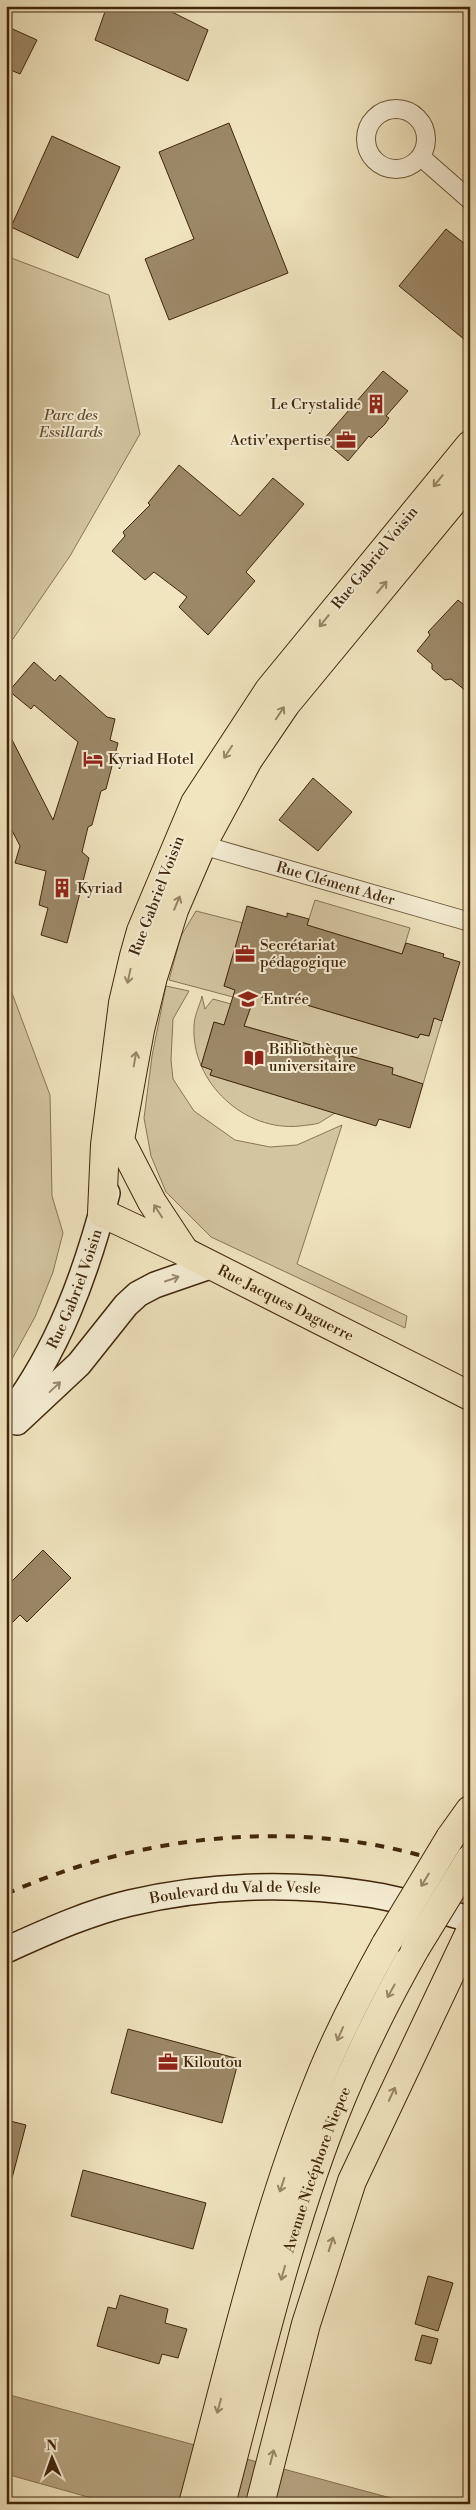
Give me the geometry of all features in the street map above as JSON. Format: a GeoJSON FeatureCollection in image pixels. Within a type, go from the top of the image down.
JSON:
{"type":"FeatureCollection","features":[{"type":"Feature","properties":{"kind":"main road","name":"Rue Gabriel Voisin"},"geometry":{"type":"LineString","coordinates":[[102,1214],[105,1145],[123,1002],[141,931],[195,803],[269,690],[470,444]]}},
{"type":"Feature","properties":{"kind":"main road"},"geometry":{"type":"LineString","coordinates":[[184,1252],[152,1202],[120,1140],[140,1030],[153,977],[174,910],[202,845],[248,760],[286,704],[470,481]]}},
{"type":"Feature","properties":{"kind":"main road","name":"Rue Jacques Daguerre"},"geometry":{"type":"LineString","coordinates":[[102,1214],[184,1252],[470,1396]]}},
{"type":"Feature","properties":{"kind":"main road"},"geometry":{"type":"LineString","coordinates":[[193,2504],[245,2362],[249,2294],[294,2145],[318,2082],[347,2018],[386,1944],[450,1838],[470,1810]]}},
{"type":"Feature","properties":{"kind":"main road","name":"Avenue Nicéphore Niepce"},"geometry":{"type":"LineString","coordinates":[[221,2504],[245,2362],[333,2119],[382,2008],[415,1949],[470,1859]]}},
{"type":"Feature","properties":{"kind":"main road"},"geometry":{"type":"LineString","coordinates":[[260,2504],[306,2324],[352,2181],[465,1939]]}},
{"type":"Feature","properties":{"kind":"street"},"geometry":{"type":"LineString","coordinates":[[421,157],[470,200]]}},
{"type":"Feature","properties":{"kind":"street","name":"Rue Clément Ader"},"geometry":{"type":"LineString","coordinates":[[202,845],[470,922]]}},
{"type":"Feature","properties":{"kind":"street"},"geometry":{"type":"LineString","coordinates":[[102,1214],[120,1140]]}},
{"type":"Feature","properties":{"kind":"street","name":"Rue Gabriel Voisin"},"geometry":{"type":"LineString","coordinates":[[6,1419],[39,1370],[65,1323],[102,1214]]}},
{"type":"Feature","properties":{"kind":"street"},"geometry":{"type":"LineString","coordinates":[[6,1432],[79,1364],[121,1311],[138,1294],[155,1285],[210,1266]]}},
{"type":"Feature","properties":{"kind":"street","name":"Boulevard du Val de Vesle"},"geometry":{"type":"LineString","coordinates":[[6,1950],[64,1925],[129,1903],[187,1893],[248,1887],[309,1888],[367,1894],[470,1919]]}},
{"type":"Feature","properties":{"kind":"green space","name":"Parc des Essillards"},"geometry":{"type":"Polygon","coordinates":[[[6,256],[109,295],[140,434],[70,556],[6,649],[6,256]]]}},
{"type":"Feature","properties":{"kind":"green space"},"geometry":{"type":"Polygon","coordinates":[[[315,900],[410,928],[402,954],[307,925],[315,900]]]}},
{"type":"Feature","properties":{"kind":"green space"},"geometry":{"type":"Polygon","coordinates":[[[196,911],[243,923],[224,986],[236,990],[233,997],[169,980],[181,936],[196,911]]]}},
{"type":"Feature","properties":{"kind":"green space"},"geometry":{"type":"Polygon","coordinates":[[[6,977],[50,1095],[52,1196],[63,1233],[53,1272],[35,1317],[6,1370],[6,977]]]}},
{"type":"Feature","properties":{"kind":"green space"},"geometry":{"type":"Polygon","coordinates":[[[166,986],[189,991],[173,1019],[171,1060],[173,1079],[194,1111],[235,1140],[270,1147],[297,1145],[342,1125],[297,1264],[407,1316],[405,1328],[211,1237],[166,1192],[151,1156],[144,1118],[152,1056],[166,986]]]}},
{"type":"Feature","properties":{"kind":"green space"},"geometry":{"type":"Polygon","coordinates":[[[255,995],[271,1000],[273,995],[418,1038],[420,1034],[429,1036],[434,1018],[442,1021],[423,1084],[392,1074],[393,1068],[244,1026],[255,995]]]}},
{"type":"Feature","properties":{"kind":"green space"},"geometry":{"type":"Polygon","coordinates":[[[202,996],[205,1009],[213,999],[231,1004],[224,1025],[214,1022],[201,1065],[195,1047],[194,1026],[202,996]]]}},
{"type":"Feature","properties":{"kind":"green space"},"geometry":{"type":"Polygon","coordinates":[[[201,1066],[212,1070],[210,1075],[335,1113],[312,1125],[280,1126],[260,1121],[242,1112],[225,1100],[201,1066]]]}},
{"type":"Feature","properties":{"kind":"shaded area"},"geometry":{"type":"Polygon","coordinates":[[[6,2394],[413,2504],[113,2504],[6,2474],[6,2394]]]}},
{"type":"Feature","properties":{"kind":"building"},"geometry":{"type":"Polygon","coordinates":[[[107,6],[160,6],[208,30],[188,81],[95,40],[107,6]]]}},
{"type":"Feature","properties":{"kind":"building"},"geometry":{"type":"Polygon","coordinates":[[[6,26],[37,40],[20,74],[6,68],[6,26]]]}},
{"type":"Feature","properties":{"kind":"building"},"geometry":{"type":"Polygon","coordinates":[[[229,123],[288,273],[169,320],[145,259],[194,239],[159,152],[229,123]]]}},
{"type":"Feature","properties":{"kind":"building"},"geometry":{"type":"Polygon","coordinates":[[[52,136],[120,167],[78,258],[11,227],[52,136]]]}},
{"type":"Feature","properties":{"kind":"building"},"geometry":{"type":"Polygon","coordinates":[[[446,229],[470,248],[470,344],[399,286],[446,229]]]}},
{"type":"Feature","properties":{"kind":"building","name":"Le Crystalide"},"geometry":{"type":"Polygon","coordinates":[[[383,371],[408,391],[386,416],[389,418],[385,424],[371,438],[369,436],[348,461],[323,440],[383,371]]]}},
{"type":"Feature","properties":{"kind":"building"},"geometry":{"type":"Polygon","coordinates":[[[179,465],[240,516],[273,478],[304,504],[246,572],[255,581],[208,635],[179,607],[187,597],[154,572],[145,580],[112,551],[125,536],[123,532],[150,505],[148,503],[179,465]]]}},
{"type":"Feature","properties":{"kind":"building"},"geometry":{"type":"Polygon","coordinates":[[[458,600],[470,610],[470,694],[451,679],[445,680],[432,669],[432,664],[417,651],[430,635],[428,632],[458,600]]]}},
{"type":"Feature","properties":{"kind":"building"},"geometry":{"type":"Polygon","coordinates":[[[34,662],[55,681],[60,675],[107,717],[115,719],[110,740],[118,743],[106,789],[101,791],[92,825],[88,827],[82,852],[89,858],[67,943],[41,935],[48,908],[39,905],[46,871],[15,863],[20,846],[6,819],[6,728],[53,820],[78,742],[34,705],[31,709],[9,691],[34,662]]]}},
{"type":"Feature","properties":{"kind":"building"},"geometry":{"type":"Polygon","coordinates":[[[313,778],[352,812],[318,851],[279,820],[313,778]]]}},
{"type":"Feature","properties":{"kind":"building"},"geometry":{"type":"Polygon","coordinates":[[[247,906],[287,917],[287,913],[309,919],[307,925],[402,954],[406,943],[444,954],[443,957],[460,962],[442,1021],[434,1018],[429,1036],[420,1034],[418,1038],[273,995],[272,1000],[255,995],[244,1026],[393,1068],[392,1074],[423,1084],[410,1128],[379,1119],[376,1126],[210,1075],[212,1070],[201,1066],[214,1022],[224,1025],[235,990],[224,986],[247,906]]]}},
{"type":"Feature","properties":{"kind":"building"},"geometry":{"type":"Polygon","coordinates":[[[43,1550],[71,1578],[27,1622],[20,1615],[6,1629],[6,1587],[43,1550]]]}},
{"type":"Feature","properties":{"kind":"building"},"geometry":{"type":"Polygon","coordinates":[[[128,2029],[239,2059],[222,2123],[111,2093],[128,2029]]]}},
{"type":"Feature","properties":{"kind":"building"},"geometry":{"type":"Polygon","coordinates":[[[6,2120],[26,2125],[12,2178],[6,2177],[6,2120]]]}},
{"type":"Feature","properties":{"kind":"building"},"geometry":{"type":"Polygon","coordinates":[[[83,2170],[206,2203],[193,2249],[71,2216],[83,2170]]]}},
{"type":"Feature","properties":{"kind":"building"},"geometry":{"type":"Polygon","coordinates":[[[428,2276],[453,2283],[438,2331],[415,2324],[428,2276]]]}},
{"type":"Feature","properties":{"kind":"building"},"geometry":{"type":"Polygon","coordinates":[[[120,2295],[168,2309],[165,2323],[187,2329],[178,2358],[162,2354],[159,2364],[97,2346],[108,2307],[116,2309],[120,2295]]]}},
{"type":"Feature","properties":{"kind":"building"},"geometry":{"type":"Polygon","coordinates":[[[422,2335],[438,2339],[431,2364],[415,2360],[422,2335]]]}},
{"type":"Feature","properties":{"kind":"railway"},"geometry":{"type":"LineString","coordinates":[[6,1894],[50,1876],[139,1850],[185,1842],[231,1838],[277,1836],[323,1838],[370,1844],[470,1868]]}},
{"type":"Feature","properties":{"kind":"place","name":"Le Crystalide"},"geometry":{"type":"Point","coordinates":[376,404]}},
{"type":"Feature","properties":{"kind":"place","name":"Activ'expertise"},"geometry":{"type":"Point","coordinates":[346,440]}},
{"type":"Feature","properties":{"kind":"place","name":"Kyriad Hotel"},"geometry":{"type":"Point","coordinates":[93,759]}},
{"type":"Feature","properties":{"kind":"place","name":"Kyriad"},"geometry":{"type":"Point","coordinates":[62,888]}},
{"type":"Feature","properties":{"kind":"place","name":"Secrétariat pédagogique"},"geometry":{"type":"Point","coordinates":[245,954]}},
{"type":"Feature","properties":{"kind":"place","name":"Entrée"},"geometry":{"type":"Point","coordinates":[248,999]}},
{"type":"Feature","properties":{"kind":"place","name":"Bibliothèque universitaire"},"geometry":{"type":"Point","coordinates":[254,1058]}},
{"type":"Feature","properties":{"kind":"place","name":"Kiloutou"},"geometry":{"type":"Point","coordinates":[168,2062]}}]}
